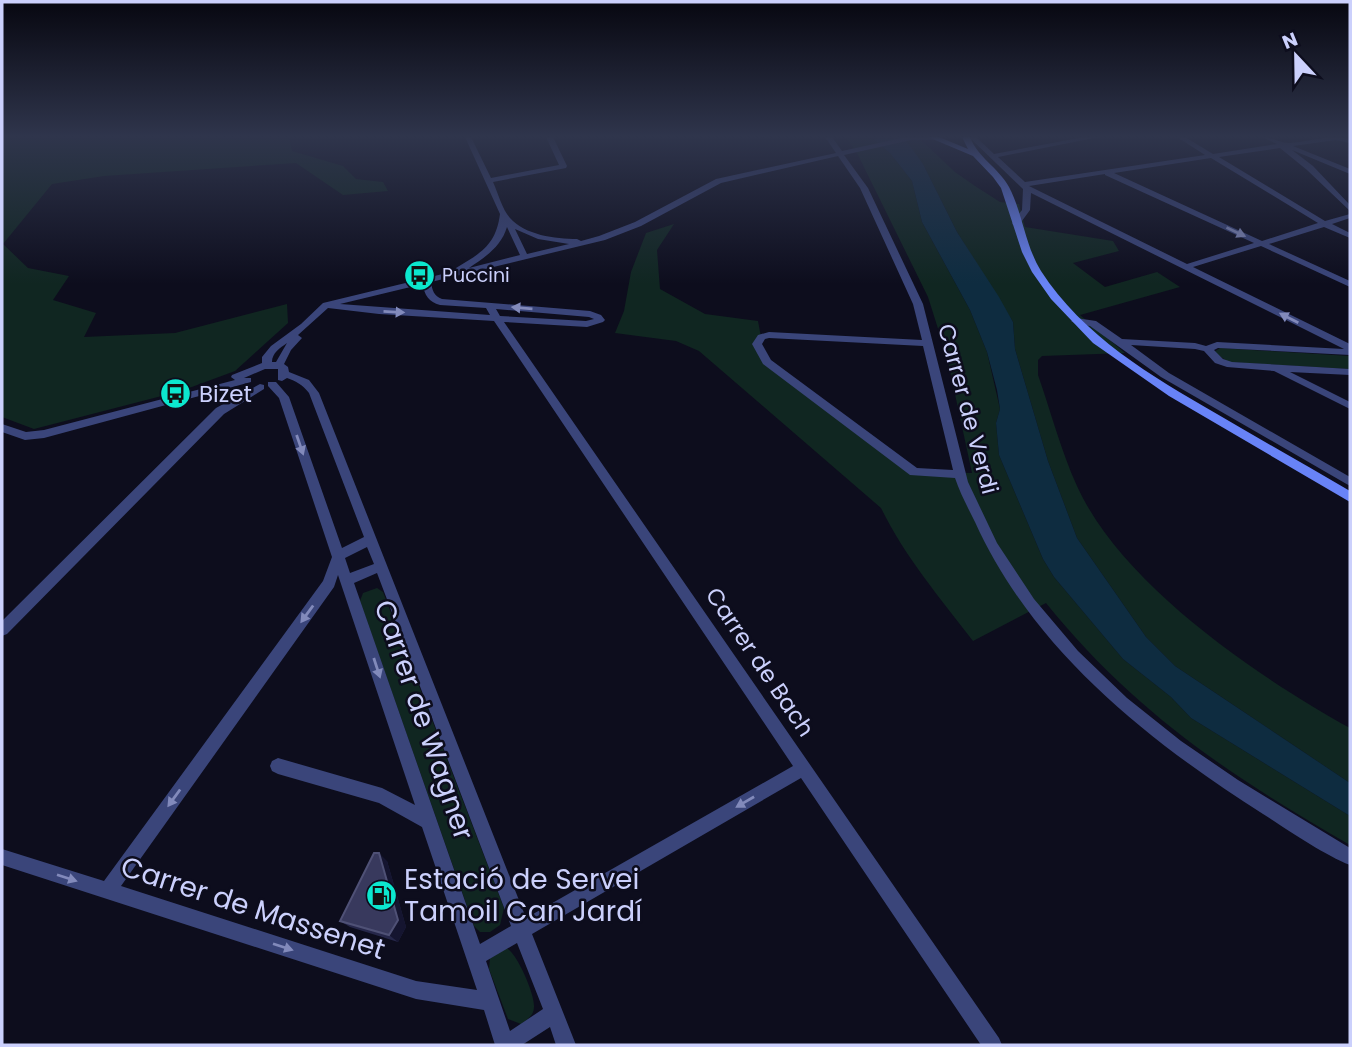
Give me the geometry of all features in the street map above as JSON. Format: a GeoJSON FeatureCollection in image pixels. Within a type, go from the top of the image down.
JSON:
{"type":"FeatureCollection","features":[{"type":"Feature","properties":{"kind":"main road"},"geometry":{"type":"LineString","coordinates":[[1003,186],[1035,270],[1052,296],[1076,321],[1147,377],[1350,497]]}},
{"type":"Feature","properties":{"kind":"street"},"geometry":{"type":"LineString","coordinates":[[491,186],[525,258]]}},
{"type":"Feature","properties":{"kind":"street"},"geometry":{"type":"LineString","coordinates":[[267,364],[267,357],[274,348],[304,326],[326,305],[602,238],[638,224],[710,186]]}},
{"type":"Feature","properties":{"kind":"street","name":"Carrer de Verdi"},"geometry":{"type":"LineString","coordinates":[[862,186],[914,294],[929,343],[960,474],[973,510],[997,557],[1068,650],[1105,690],[1196,762],[1350,857]]}},
{"type":"Feature","properties":{"kind":"street"},"geometry":{"type":"LineString","coordinates":[[1016,223],[1026,211],[1025,186],[1350,350]]}},
{"type":"Feature","properties":{"kind":"street"},"geometry":{"type":"LineString","coordinates":[[1135,186],[1350,284]]}},
{"type":"Feature","properties":{"kind":"street"},"geometry":{"type":"LineString","coordinates":[[1260,186],[1350,236]]}},
{"type":"Feature","properties":{"kind":"street"},"geometry":{"type":"LineString","coordinates":[[1327,186],[1350,209]]}},
{"type":"Feature","properties":{"kind":"street"},"geometry":{"type":"LineString","coordinates":[[504,215],[519,229],[548,239],[570,241],[602,238]]}},
{"type":"Feature","properties":{"kind":"street"},"geometry":{"type":"LineString","coordinates":[[326,305],[365,310],[587,324],[600,320],[590,314],[440,302],[432,299],[428,292],[432,281],[459,270],[496,243],[505,226],[504,215]]}},
{"type":"Feature","properties":{"kind":"street"},"geometry":{"type":"LineString","coordinates":[[1188,266],[1350,216]]}},
{"type":"Feature","properties":{"kind":"street","name":"Carrer de Bach"},"geometry":{"type":"LineString","coordinates":[[488,305],[992,1045]]}},
{"type":"Feature","properties":{"kind":"street"},"geometry":{"type":"LineString","coordinates":[[1076,321],[1093,323],[1165,375],[1350,482]]}},
{"type":"Feature","properties":{"kind":"street"},"geometry":{"type":"LineString","coordinates":[[218,413],[266,385],[282,369],[286,349],[303,333],[304,326]]}},
{"type":"Feature","properties":{"kind":"street"},"geometry":{"type":"LineString","coordinates":[[929,343],[769,335],[761,337],[757,344],[767,362],[914,472],[960,474]]}},
{"type":"Feature","properties":{"kind":"street"},"geometry":{"type":"LineString","coordinates":[[1121,342],[1195,346],[1207,349],[1224,363],[1350,372]]}},
{"type":"Feature","properties":{"kind":"street"},"geometry":{"type":"LineString","coordinates":[[1207,349],[1217,345],[1350,350]]}},
{"type":"Feature","properties":{"kind":"street"},"geometry":{"type":"LineString","coordinates":[[267,364],[282,369]]}},
{"type":"Feature","properties":{"kind":"street"},"geometry":{"type":"LineString","coordinates":[[2,630],[218,413],[249,378],[267,364]]}},
{"type":"Feature","properties":{"kind":"street"},"geometry":{"type":"LineString","coordinates":[[1273,367],[1350,406]]}},
{"type":"Feature","properties":{"kind":"street","name":"Carrer de Wagner"},"geometry":{"type":"LineString","coordinates":[[282,369],[311,386],[566,1045]]}},
{"type":"Feature","properties":{"kind":"street"},"geometry":{"type":"LineString","coordinates":[[2,428],[25,436],[44,434],[249,378],[266,385]]}},
{"type":"Feature","properties":{"kind":"street","name":"Carrer de Wagner"},"geometry":{"type":"LineString","coordinates":[[266,385],[284,397],[505,1045],[554,1014]]}},
{"type":"Feature","properties":{"kind":"street"},"geometry":{"type":"LineString","coordinates":[[194,394],[213,399],[218,413]]}},
{"type":"Feature","properties":{"kind":"street"},"geometry":{"type":"LineString","coordinates":[[107,891],[330,583],[339,555],[370,540]]}},
{"type":"Feature","properties":{"kind":"street","name":"Carrer de Wagner"},"geometry":{"type":"LineString","coordinates":[[347,580],[381,566]]}},
{"type":"Feature","properties":{"kind":"street"},"geometry":{"type":"LineString","coordinates":[[278,766],[382,796],[428,821]]}},
{"type":"Feature","properties":{"kind":"street"},"geometry":{"type":"LineString","coordinates":[[475,957],[804,768]]}},
{"type":"Feature","properties":{"kind":"street","name":"Carrer de Massenet"},"geometry":{"type":"LineString","coordinates":[[2,857],[416,990],[491,1002]]}},
{"type":"Feature","properties":{"kind":"green space"},"geometry":{"type":"Polygon","coordinates":[[[2,186],[50,186],[3,244],[28,268],[69,276],[53,300],[96,313],[84,337],[175,333],[287,304],[288,323],[235,371],[181,391],[34,429],[2,417],[2,186]]]}},
{"type":"Feature","properties":{"kind":"green space"},"geometry":{"type":"Polygon","coordinates":[[[330,186],[385,186],[388,191],[343,195],[330,186]]]}},
{"type":"Feature","properties":{"kind":"green space"},"geometry":{"type":"Polygon","coordinates":[[[873,186],[913,186],[922,222],[970,310],[987,352],[1000,409],[996,423],[999,455],[1043,559],[1054,577],[1123,659],[1171,697],[1191,718],[1350,816],[1350,845],[1264,793],[1186,739],[1113,677],[1046,603],[973,641],[912,560],[881,508],[699,351],[676,341],[615,333],[624,311],[631,272],[646,233],[674,224],[657,250],[660,289],[705,314],[758,321],[760,352],[914,472],[972,473],[947,357],[928,297],[873,186]]]}},
{"type":"Feature","properties":{"kind":"green space"},"geometry":{"type":"Polygon","coordinates":[[[934,186],[975,186],[1000,202],[1019,204],[1025,227],[1113,241],[1119,251],[1073,263],[1105,287],[1157,272],[1180,287],[1080,315],[1125,353],[1042,356],[1038,360],[1038,375],[1061,445],[1077,486],[1098,523],[1159,593],[1235,655],[1275,683],[1350,728],[1350,783],[1175,666],[1146,637],[1077,538],[1048,461],[1015,349],[1013,322],[957,232],[934,186]]]}},
{"type":"Feature","properties":{"kind":"green space"},"geometry":{"type":"Polygon","coordinates":[[[1220,348],[1350,356],[1350,369],[1228,362],[1214,352],[1220,348]]]}},
{"type":"Feature","properties":{"kind":"green space"},"geometry":{"type":"Polygon","coordinates":[[[377,588],[383,592],[504,908],[500,925],[490,932],[480,932],[474,926],[360,601],[363,593],[377,588]]]}},
{"type":"Feature","properties":{"kind":"green space"},"geometry":{"type":"Polygon","coordinates":[[[506,948],[520,965],[533,1001],[533,1012],[521,1024],[508,1019],[489,969],[490,958],[506,948]]]}},
{"type":"Feature","properties":{"kind":"water"},"geometry":{"type":"Polygon","coordinates":[[[913,186],[934,186],[957,232],[1013,322],[1015,349],[1048,461],[1077,538],[1146,637],[1175,666],[1350,783],[1350,816],[1191,718],[1171,697],[1123,659],[1054,577],[1043,559],[999,455],[996,423],[1000,409],[987,352],[970,310],[922,222],[913,186]]]}},
{"type":"Feature","properties":{"kind":"building","name":"Estació de Servei Tamoil Can Jardí"},"geometry":{"type":"Polygon","coordinates":[[[374,853],[379,853],[398,920],[389,935],[340,921],[374,853]]]}},
{"type":"Feature","properties":{"kind":"place","name":"Puccini"},"geometry":{"type":"Point","coordinates":[419,275]}},
{"type":"Feature","properties":{"kind":"place","name":"Bizet"},"geometry":{"type":"Point","coordinates":[176,394]}},
{"type":"Feature","properties":{"kind":"place","name":"Estació de Servei Tamoil Can Jardí"},"geometry":{"type":"Point","coordinates":[381,895]}}]}
